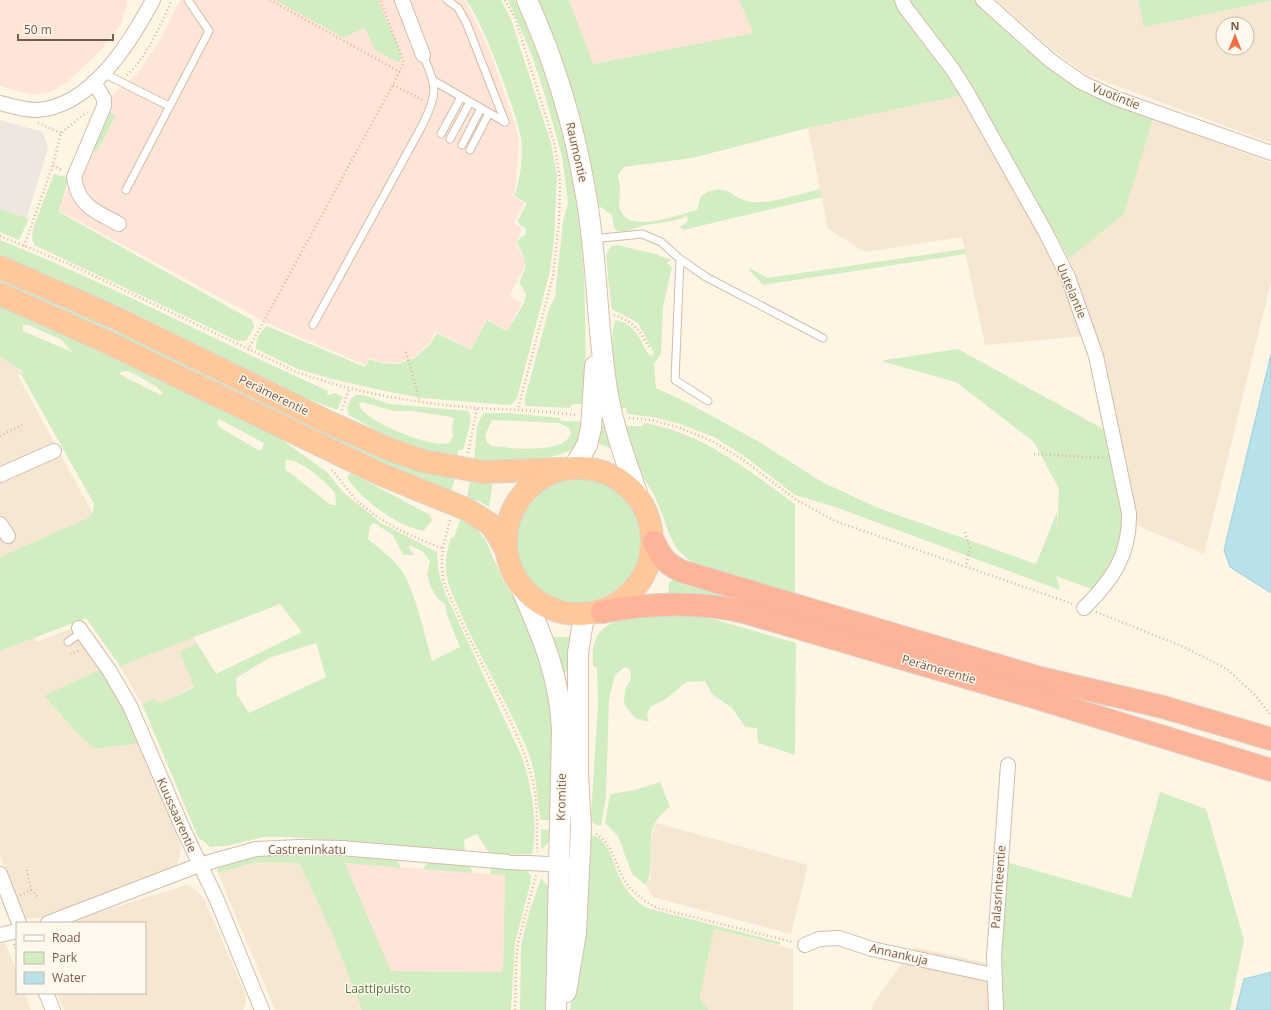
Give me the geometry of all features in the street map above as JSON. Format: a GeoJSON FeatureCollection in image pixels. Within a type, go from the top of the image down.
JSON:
{"type":"FeatureCollection","features":[{"type":"Feature","properties":{"kind":"highway","name":"Perämerentie"},"geometry":{"type":"LineString","coordinates":[[0,267],[118,319],[328,422],[391,450],[422,461],[483,472],[586,467],[610,473],[622,480],[638,493]]}},
{"type":"Feature","properties":{"kind":"highway"},"geometry":{"type":"LineString","coordinates":[[0,294],[107,342],[380,474],[466,509],[490,524],[498,535],[506,550],[512,570],[522,590],[536,601],[567,614],[593,614],[621,598],[643,573],[654,542],[651,524],[638,493]]}},
{"type":"Feature","properties":{"kind":"highway"},"geometry":{"type":"LineString","coordinates":[[506,550],[507,527],[514,511],[523,497],[536,486],[568,468]]}},
{"type":"Feature","properties":{"kind":"highway","name":"Perämerentie"},"geometry":{"type":"LineString","coordinates":[[654,542],[665,560],[673,568],[684,572],[1040,678],[1163,707],[1271,739]]}},
{"type":"Feature","properties":{"kind":"highway","name":"Perämerentie"},"geometry":{"type":"LineString","coordinates":[[593,614],[628,607],[659,604],[709,606],[744,612],[1036,698],[1271,770]]}},
{"type":"Feature","properties":{"kind":"main road","name":"Raumontie"},"geometry":{"type":"LineString","coordinates":[[527,0],[548,53],[571,125],[586,191],[609,401],[616,430],[638,493]]}},
{"type":"Feature","properties":{"kind":"main road","name":"Raumontie"},"geometry":{"type":"LineString","coordinates":[[568,468],[587,446],[591,428],[599,310]]}},
{"type":"Feature","properties":{"kind":"main road","name":"Kromitie"},"geometry":{"type":"LineString","coordinates":[[522,590],[544,639],[561,702],[562,730],[560,826],[569,864],[576,933],[564,1010]]}},
{"type":"Feature","properties":{"kind":"main road","name":"Kromitie"},"geometry":{"type":"LineString","coordinates":[[556,1010],[569,864],[581,828],[578,774],[578,652],[593,614]]}},
{"type":"Feature","properties":{"kind":"street"},"geometry":{"type":"LineString","coordinates":[[0,103],[19,108],[36,110],[54,107],[83,91],[98,77],[137,31],[153,0]]}},
{"type":"Feature","properties":{"kind":"street"},"geometry":{"type":"LineString","coordinates":[[402,0],[423,54]]}},
{"type":"Feature","properties":{"kind":"street","name":"Uutelantie"},"geometry":{"type":"LineString","coordinates":[[902,0],[905,7],[953,70],[968,94],[1046,233],[1068,277],[1096,356],[1129,513],[1128,541],[1112,577],[1084,608]]}},
{"type":"Feature","properties":{"kind":"street","name":"Vuotintie"},"geometry":{"type":"LineString","coordinates":[[983,0],[1050,60],[1081,82],[1115,98],[1271,153]]}},
{"type":"Feature","properties":{"kind":"street"},"geometry":{"type":"LineString","coordinates":[[98,77],[104,99],[104,106],[74,177],[79,197],[85,204],[119,224]]}},
{"type":"Feature","properties":{"kind":"street"},"geometry":{"type":"LineString","coordinates":[[0,475],[54,451]]}},
{"type":"Feature","properties":{"kind":"street"},"geometry":{"type":"LineString","coordinates":[[0,524],[8,536]]}},
{"type":"Feature","properties":{"kind":"street","name":"Kuussaarentie"},"geometry":{"type":"LineString","coordinates":[[81,630],[109,670],[130,706],[199,865],[217,900],[262,1010]]}},
{"type":"Feature","properties":{"kind":"street","name":"Palasrinteentie"},"geometry":{"type":"LineString","coordinates":[[996,1010],[994,975],[1000,852],[1008,765]]}},
{"type":"Feature","properties":{"kind":"street","name":"Castreninkatu"},"geometry":{"type":"LineString","coordinates":[[51,922],[199,865],[256,849],[300,847],[405,852],[536,863],[569,864]]}},
{"type":"Feature","properties":{"kind":"street"},"geometry":{"type":"LineString","coordinates":[[0,874],[19,922]]}},
{"type":"Feature","properties":{"kind":"street"},"geometry":{"type":"LineString","coordinates":[[0,934],[16,931]]}},
{"type":"Feature","properties":{"kind":"street","name":"Annankuja"},"geometry":{"type":"LineString","coordinates":[[805,945],[819,939],[839,938],[872,949],[994,975]]}},
{"type":"Feature","properties":{"kind":"street"},"geometry":{"type":"LineString","coordinates":[[46,994],[53,1010]]}},
{"type":"Feature","properties":{"kind":"lane"},"geometry":{"type":"LineString","coordinates":[[126,190],[209,31],[188,0]]}},
{"type":"Feature","properties":{"kind":"lane"},"geometry":{"type":"LineString","coordinates":[[434,81],[505,122],[466,22],[458,8],[447,0]]}},
{"type":"Feature","properties":{"kind":"lane"},"geometry":{"type":"LineString","coordinates":[[313,325],[423,124],[436,90],[423,54]]}},
{"type":"Feature","properties":{"kind":"lane"},"geometry":{"type":"LineString","coordinates":[[98,77],[169,106]]}},
{"type":"Feature","properties":{"kind":"lane"},"geometry":{"type":"LineString","coordinates":[[441,134],[461,97]]}},
{"type":"Feature","properties":{"kind":"lane"},"geometry":{"type":"LineString","coordinates":[[450,139],[470,102]]}},
{"type":"Feature","properties":{"kind":"lane"},"geometry":{"type":"LineString","coordinates":[[462,145],[481,108]]}},
{"type":"Feature","properties":{"kind":"lane"},"geometry":{"type":"LineString","coordinates":[[470,150],[489,113]]}},
{"type":"Feature","properties":{"kind":"lane"},"geometry":{"type":"LineString","coordinates":[[592,239],[642,234],[661,242],[680,259],[706,277],[823,338]]}},
{"type":"Feature","properties":{"kind":"lane"},"geometry":{"type":"LineString","coordinates":[[680,259],[675,380],[708,401]]}},
{"type":"Feature","properties":{"kind":"lane"},"geometry":{"type":"LineString","coordinates":[[68,642],[81,630]]}},
{"type":"Feature","properties":{"kind":"path"},"geometry":{"type":"LineString","coordinates":[[270,0],[400,72]]}},
{"type":"Feature","properties":{"kind":"path"},"geometry":{"type":"LineString","coordinates":[[248,350],[393,85],[404,62],[380,0]]}},
{"type":"Feature","properties":{"kind":"path"},"geometry":{"type":"LineString","coordinates":[[505,0],[515,18],[554,142],[560,180],[559,221],[553,276],[518,410]]}},
{"type":"Feature","properties":{"kind":"path"},"geometry":{"type":"LineString","coordinates":[[393,85],[431,104]]}},
{"type":"Feature","properties":{"kind":"path"},"geometry":{"type":"LineString","coordinates":[[24,246],[53,165],[61,133]]}},
{"type":"Feature","properties":{"kind":"path"},"geometry":{"type":"LineString","coordinates":[[0,236],[69,264],[297,372],[349,389],[420,402],[477,408],[585,415]]}},
{"type":"Feature","properties":{"kind":"path"},"geometry":{"type":"LineString","coordinates":[[599,310],[625,319],[637,327],[650,349]]}},
{"type":"Feature","properties":{"kind":"path"},"geometry":{"type":"LineString","coordinates":[[406,352],[420,402]]}},
{"type":"Feature","properties":{"kind":"path"},"geometry":{"type":"LineString","coordinates":[[342,410],[349,389]]}},
{"type":"Feature","properties":{"kind":"path"},"geometry":{"type":"LineString","coordinates":[[466,460],[477,408]]}},
{"type":"Feature","properties":{"kind":"path"},"geometry":{"type":"LineString","coordinates":[[621,418],[652,420],[680,428],[712,441],[742,459],[795,499],[835,521],[1084,608],[1184,647],[1227,669],[1256,696],[1271,716]]}},
{"type":"Feature","properties":{"kind":"path"},"geometry":{"type":"LineString","coordinates":[[0,436],[22,425]]}},
{"type":"Feature","properties":{"kind":"path"},"geometry":{"type":"LineString","coordinates":[[1034,454],[1118,458]]}},
{"type":"Feature","properties":{"kind":"path"},"geometry":{"type":"LineString","coordinates":[[330,468],[362,505],[383,520],[409,534],[442,548]]}},
{"type":"Feature","properties":{"kind":"path"},"geometry":{"type":"LineString","coordinates":[[452,515],[442,548],[441,563],[444,583],[513,726],[533,783],[536,803],[536,863],[533,890],[518,944],[515,1010]]}},
{"type":"Feature","properties":{"kind":"path"},"geometry":{"type":"LineString","coordinates":[[966,532],[970,548],[966,567]]}},
{"type":"Feature","properties":{"kind":"path"},"geometry":{"type":"LineString","coordinates":[[537,825],[560,826]]}},
{"type":"Feature","properties":{"kind":"path"},"geometry":{"type":"LineString","coordinates":[[581,828],[599,835],[604,841],[630,889],[647,903],[657,908],[805,945]]}},
{"type":"Feature","properties":{"kind":"path"},"geometry":{"type":"LineString","coordinates":[[27,870],[31,890],[38,898]]}},
{"type":"Feature","properties":{"kind":"shaded area"},"geometry":{"type":"Polygon","coordinates":[[[0,0],[127,0],[127,3],[121,24],[98,53],[66,83],[50,92],[33,95],[0,86],[0,0]]]}},
{"type":"Feature","properties":{"kind":"shaded area"},"geometry":{"type":"Polygon","coordinates":[[[180,0],[462,0],[467,3],[489,49],[516,126],[519,139],[516,184],[513,196],[525,203],[514,223],[522,228],[516,244],[525,261],[524,269],[509,296],[522,303],[507,330],[487,319],[471,350],[436,331],[430,342],[414,357],[397,363],[380,362],[369,357],[365,365],[267,323],[60,211],[92,113],[138,73],[159,41],[180,0]]]}},
{"type":"Feature","properties":{"kind":"shaded area"},"geometry":{"type":"Polygon","coordinates":[[[569,0],[739,0],[754,33],[592,64],[569,0]]]}},
{"type":"Feature","properties":{"kind":"shaded area"},"geometry":{"type":"Polygon","coordinates":[[[996,0],[1138,0],[1144,26],[1271,1],[1271,143],[1085,74],[1054,51],[996,0]]]}},
{"type":"Feature","properties":{"kind":"shaded area"},"geometry":{"type":"Polygon","coordinates":[[[963,95],[1064,279],[1085,336],[985,345],[962,237],[865,252],[828,229],[808,128],[963,95]]]}},
{"type":"Feature","properties":{"kind":"shaded area"},"geometry":{"type":"Polygon","coordinates":[[[1153,119],[1271,163],[1271,282],[1204,554],[1136,525],[1104,356],[1069,259],[1124,214],[1153,119]]]}},
{"type":"Feature","properties":{"kind":"shaded area"},"geometry":{"type":"Polygon","coordinates":[[[0,120],[43,132],[48,148],[26,220],[0,212],[0,120]]]}},
{"type":"Feature","properties":{"kind":"shaded area"},"geometry":{"type":"Polygon","coordinates":[[[0,357],[24,373],[18,376],[92,514],[90,517],[0,557],[0,357]]]}},
{"type":"Feature","properties":{"kind":"shaded area"},"geometry":{"type":"Polygon","coordinates":[[[70,629],[92,654],[101,669],[44,697],[78,734],[95,749],[140,743],[181,849],[179,860],[173,869],[42,918],[24,918],[0,855],[0,651],[34,638],[37,642],[70,629]]]}},
{"type":"Feature","properties":{"kind":"shaded area"},"geometry":{"type":"Polygon","coordinates":[[[193,637],[216,674],[161,703],[153,699],[142,704],[120,666],[193,637]]]}},
{"type":"Feature","properties":{"kind":"shaded area"},"geometry":{"type":"Polygon","coordinates":[[[656,823],[808,865],[791,934],[653,897],[646,885],[651,877],[650,841],[656,823]]]}},
{"type":"Feature","properties":{"kind":"shaded area"},"geometry":{"type":"Polygon","coordinates":[[[257,862],[299,863],[331,931],[362,1010],[275,1010],[218,873],[257,862]]]}},
{"type":"Feature","properties":{"kind":"shaded area"},"geometry":{"type":"Polygon","coordinates":[[[345,863],[505,875],[503,972],[391,971],[345,863]]]}},
{"type":"Feature","properties":{"kind":"shaded area"},"geometry":{"type":"Polygon","coordinates":[[[186,885],[195,889],[204,899],[245,993],[246,1002],[243,1010],[64,1010],[57,994],[146,994],[146,922],[68,922],[186,885]]]}},
{"type":"Feature","properties":{"kind":"shaded area"},"geometry":{"type":"Polygon","coordinates":[[[714,929],[793,949],[793,1010],[709,1010],[700,998],[714,929]]]}},
{"type":"Feature","properties":{"kind":"shaded area"},"geometry":{"type":"Polygon","coordinates":[[[5,943],[16,970],[16,994],[25,994],[31,1010],[0,1010],[0,944],[5,943]]]}},
{"type":"Feature","properties":{"kind":"shaded area"},"geometry":{"type":"Polygon","coordinates":[[[914,947],[991,964],[992,1010],[872,1010],[873,1004],[914,947]]]}},
{"type":"Feature","properties":{"kind":"green space"},"geometry":{"type":"Polygon","coordinates":[[[275,0],[378,0],[400,51],[401,58],[399,63],[375,50],[365,28],[344,38],[275,0]]]}},
{"type":"Feature","properties":{"kind":"green space"},"geometry":{"type":"Polygon","coordinates":[[[465,0],[501,0],[511,19],[551,143],[557,175],[554,240],[550,271],[517,398],[512,404],[508,405],[422,398],[385,391],[328,378],[298,369],[256,349],[258,336],[267,326],[365,367],[369,359],[381,363],[397,364],[415,358],[431,343],[437,333],[471,350],[487,320],[507,331],[524,303],[526,294],[519,282],[524,271],[525,262],[523,254],[517,243],[520,238],[526,234],[525,228],[518,223],[518,220],[527,203],[514,196],[521,167],[521,138],[513,109],[497,65],[479,23],[465,0]]]}},
{"type":"Feature","properties":{"kind":"green space"},"geometry":{"type":"Polygon","coordinates":[[[508,0],[515,0],[552,93],[566,141],[576,190],[584,268],[585,399],[582,404],[573,404],[569,408],[525,406],[525,398],[549,309],[555,297],[563,221],[568,203],[562,156],[544,92],[531,53],[508,0]]]}},
{"type":"Feature","properties":{"kind":"green space"},"geometry":{"type":"Polygon","coordinates":[[[537,0],[569,0],[593,64],[753,33],[739,0],[894,0],[896,5],[963,95],[808,128],[692,158],[624,167],[618,175],[620,188],[619,206],[625,217],[634,221],[656,221],[697,210],[702,195],[719,190],[730,193],[746,201],[753,202],[778,200],[820,189],[822,197],[683,230],[680,227],[688,221],[687,216],[677,220],[617,231],[614,228],[612,215],[599,206],[588,153],[574,102],[557,50],[537,0]]]}},
{"type":"Feature","properties":{"kind":"green space"},"geometry":{"type":"Polygon","coordinates":[[[906,0],[975,0],[1048,67],[1153,119],[1124,214],[1069,259],[974,90],[906,0]]]}},
{"type":"Feature","properties":{"kind":"green space"},"geometry":{"type":"Polygon","coordinates":[[[1138,0],[1271,0],[1271,1],[1144,27],[1138,0]]]}},
{"type":"Feature","properties":{"kind":"green space"},"geometry":{"type":"Polygon","coordinates":[[[112,113],[115,116],[114,119],[97,151],[94,152],[93,151],[108,114],[112,113]]]}},
{"type":"Feature","properties":{"kind":"green space"},"geometry":{"type":"Polygon","coordinates":[[[54,174],[69,178],[59,212],[252,320],[254,327],[246,341],[238,341],[34,245],[32,237],[33,228],[54,174]]]}},
{"type":"Feature","properties":{"kind":"green space"},"geometry":{"type":"Polygon","coordinates":[[[0,209],[29,219],[19,240],[0,232],[0,209]]]}},
{"type":"Feature","properties":{"kind":"green space"},"geometry":{"type":"Polygon","coordinates":[[[0,240],[42,257],[328,391],[327,394],[331,395],[334,393],[343,397],[337,410],[298,395],[135,314],[0,256],[0,240]]]}},
{"type":"Feature","properties":{"kind":"green space"},"geometry":{"type":"Polygon","coordinates":[[[617,245],[655,254],[671,260],[667,263],[672,267],[663,307],[661,354],[654,364],[656,388],[686,402],[756,440],[822,482],[878,508],[1036,564],[1057,512],[1057,535],[1059,489],[1034,442],[956,382],[884,362],[884,360],[958,349],[1105,430],[1120,494],[1123,529],[1113,561],[1104,576],[1094,590],[1056,576],[1060,590],[835,507],[795,495],[744,456],[714,437],[680,424],[653,417],[627,414],[626,408],[620,408],[615,377],[612,337],[613,327],[616,320],[628,325],[636,333],[648,354],[651,356],[654,353],[638,323],[612,309],[606,255],[611,246],[617,245]]]}},
{"type":"Feature","properties":{"kind":"green space"},"geometry":{"type":"Polygon","coordinates":[[[965,249],[966,254],[763,285],[749,268],[767,278],[965,249]]]}},
{"type":"Feature","properties":{"kind":"green space"},"geometry":{"type":"Polygon","coordinates":[[[0,276],[444,476],[455,478],[451,492],[420,481],[0,285],[0,276]]]}},
{"type":"Feature","properties":{"kind":"green space"},"geometry":{"type":"Polygon","coordinates":[[[0,305],[104,351],[275,435],[327,472],[343,492],[381,523],[437,552],[439,573],[445,593],[522,757],[533,805],[535,830],[532,854],[502,855],[489,853],[477,834],[464,840],[465,851],[289,837],[264,837],[226,846],[210,847],[198,837],[142,704],[154,699],[161,703],[194,687],[180,652],[197,643],[216,674],[302,632],[280,604],[120,666],[86,618],[0,651],[0,557],[90,517],[94,504],[21,374],[24,372],[0,357],[0,305]],[[23,325],[23,331],[72,352],[62,340],[28,325],[23,325]],[[128,371],[120,372],[119,374],[161,395],[162,392],[155,386],[133,373],[128,371]],[[219,419],[217,423],[221,428],[258,450],[262,450],[264,443],[219,419]],[[286,460],[285,469],[331,505],[336,505],[335,493],[326,483],[305,467],[292,460],[286,460]],[[374,523],[370,526],[368,539],[395,562],[407,580],[419,614],[432,661],[460,647],[446,612],[445,604],[438,599],[431,588],[427,574],[430,561],[423,552],[410,545],[409,548],[414,555],[403,555],[393,535],[374,523]],[[316,643],[269,658],[236,678],[237,695],[249,713],[326,677],[316,643]]]}},
{"type":"Feature","properties":{"kind":"green space"},"geometry":{"type":"Polygon","coordinates":[[[356,395],[363,395],[390,404],[468,411],[470,414],[470,424],[463,450],[458,450],[458,459],[424,452],[395,441],[349,415],[347,408],[350,400],[356,395]],[[362,402],[359,404],[363,411],[372,418],[398,432],[414,438],[440,444],[449,443],[453,437],[452,427],[454,419],[451,417],[411,411],[394,411],[362,402]]]}},
{"type":"Feature","properties":{"kind":"green space"},"geometry":{"type":"Polygon","coordinates":[[[483,413],[509,413],[560,418],[561,421],[586,422],[575,448],[537,460],[513,462],[474,461],[477,426],[483,413]],[[492,420],[485,435],[487,443],[492,446],[523,449],[548,447],[559,445],[567,440],[571,433],[569,428],[559,423],[492,420]]]}},
{"type":"Feature","properties":{"kind":"green space"},"geometry":{"type":"Polygon","coordinates":[[[645,423],[666,428],[706,444],[742,466],[795,504],[795,595],[703,567],[683,555],[677,548],[668,532],[655,497],[642,476],[631,452],[623,426],[642,426],[645,423]]]}},
{"type":"Feature","properties":{"kind":"green space"},"geometry":{"type":"Polygon","coordinates":[[[598,425],[606,425],[613,449],[597,443],[598,425]]]}},
{"type":"Feature","properties":{"kind":"green space"},"geometry":{"type":"Polygon","coordinates":[[[350,474],[353,474],[430,515],[432,521],[423,531],[391,518],[360,494],[347,477],[350,474]]]}},
{"type":"Feature","properties":{"kind":"green space"},"geometry":{"type":"Polygon","coordinates":[[[586,477],[610,484],[625,495],[636,510],[642,528],[642,552],[636,570],[625,585],[610,596],[592,602],[574,603],[550,596],[535,585],[524,570],[518,552],[517,534],[524,510],[535,495],[550,484],[568,478],[586,477]]]}},
{"type":"Feature","properties":{"kind":"green space"},"geometry":{"type":"Polygon","coordinates":[[[470,481],[493,481],[489,507],[479,501],[467,498],[470,481]]]}},
{"type":"Feature","properties":{"kind":"green space"},"geometry":{"type":"Polygon","coordinates":[[[460,520],[474,527],[485,539],[503,580],[527,620],[540,650],[555,721],[552,820],[541,820],[534,770],[529,754],[513,718],[468,630],[449,586],[446,575],[447,554],[450,539],[454,537],[460,520]]]}},
{"type":"Feature","properties":{"kind":"green space"},"geometry":{"type":"Polygon","coordinates":[[[672,580],[685,585],[765,604],[668,594],[669,583],[672,580]]]}},
{"type":"Feature","properties":{"kind":"green space"},"geometry":{"type":"Polygon","coordinates":[[[651,614],[682,614],[713,619],[796,643],[795,755],[758,743],[757,728],[745,727],[732,708],[712,694],[705,681],[686,682],[666,699],[650,707],[647,715],[649,722],[635,718],[624,704],[625,690],[631,678],[630,670],[625,667],[615,675],[609,700],[606,796],[601,826],[593,823],[591,817],[598,702],[597,668],[593,666],[593,646],[597,636],[609,625],[617,621],[651,614]]]}},
{"type":"Feature","properties":{"kind":"green space"},"geometry":{"type":"Polygon","coordinates":[[[550,637],[572,637],[569,672],[561,672],[550,637]]]}},
{"type":"Feature","properties":{"kind":"green space"},"geometry":{"type":"Polygon","coordinates":[[[101,669],[124,707],[140,743],[95,749],[78,734],[44,696],[101,669]]]}},
{"type":"Feature","properties":{"kind":"green space"},"geometry":{"type":"Polygon","coordinates":[[[660,782],[670,807],[659,817],[651,834],[650,869],[646,885],[632,874],[618,836],[605,823],[610,794],[635,790],[660,782]]]}},
{"type":"Feature","properties":{"kind":"green space"},"geometry":{"type":"Polygon","coordinates":[[[1160,792],[1206,809],[1244,940],[1230,1010],[1001,1010],[997,964],[1003,861],[1131,898],[1160,792]]]}},
{"type":"Feature","properties":{"kind":"green space"},"geometry":{"type":"Polygon","coordinates":[[[541,829],[550,830],[551,836],[548,843],[541,849],[541,829]]]}},
{"type":"Feature","properties":{"kind":"green space"},"geometry":{"type":"Polygon","coordinates":[[[588,835],[595,836],[601,840],[609,851],[625,887],[635,899],[647,908],[780,942],[780,945],[714,929],[700,998],[709,1010],[570,1010],[583,935],[588,835]]]}},
{"type":"Feature","properties":{"kind":"green space","name":"Laattipuisto"},"geometry":{"type":"Polygon","coordinates":[[[278,852],[397,860],[401,868],[345,863],[391,971],[503,972],[505,875],[490,874],[491,867],[527,871],[531,876],[531,881],[515,943],[511,1010],[362,1010],[331,931],[299,863],[257,862],[218,873],[217,870],[220,865],[259,855],[278,852]]]}},
{"type":"Feature","properties":{"kind":"green space"},"geometry":{"type":"Polygon","coordinates":[[[428,862],[463,865],[470,867],[473,873],[423,869],[428,862]]]}},
{"type":"Feature","properties":{"kind":"green space"},"geometry":{"type":"Polygon","coordinates":[[[541,878],[549,888],[549,1010],[520,1010],[521,946],[529,913],[541,878]]]}},
{"type":"Feature","properties":{"kind":"water"},"geometry":{"type":"Polygon","coordinates":[[[1271,354],[1271,593],[1230,567],[1224,550],[1271,354]]]}},
{"type":"Feature","properties":{"kind":"water"},"geometry":{"type":"Polygon","coordinates":[[[1271,972],[1271,1010],[1236,1010],[1244,979],[1271,972]]]}}]}
